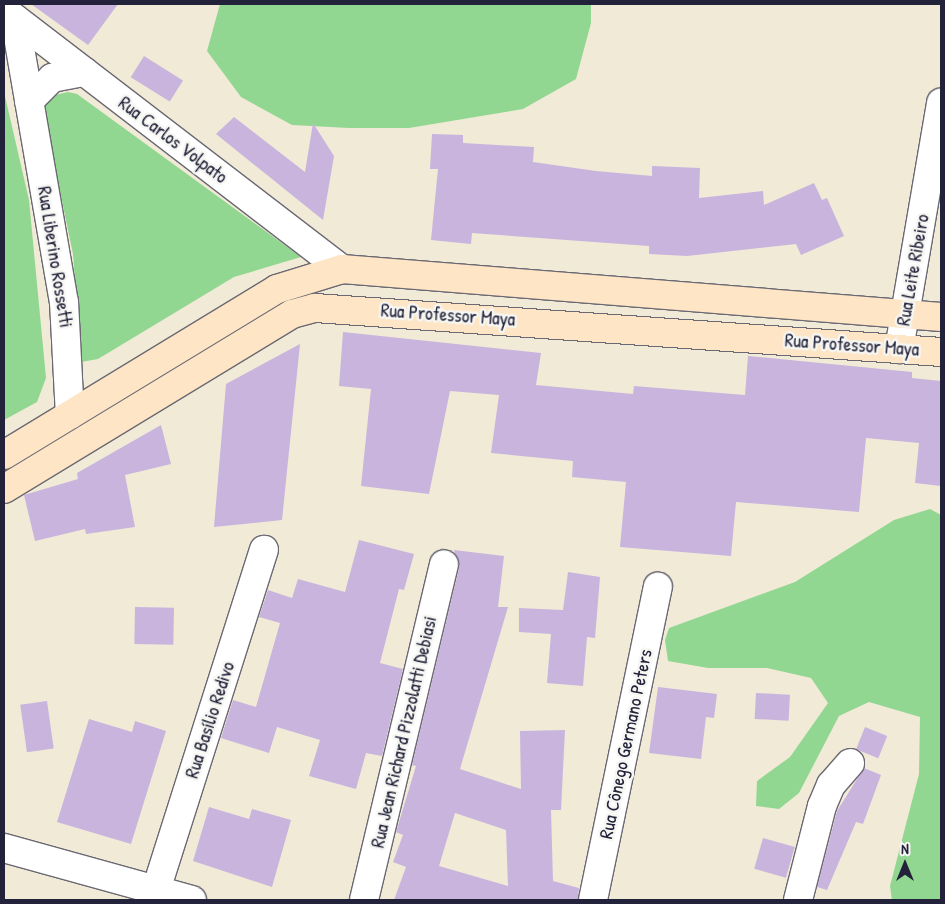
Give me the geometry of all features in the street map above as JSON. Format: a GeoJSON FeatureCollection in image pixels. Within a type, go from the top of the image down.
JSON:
{"type":"FeatureCollection","features":[{"type":"Feature","properties":{"kind":"main road","name":"Rua Professor Maya"},"geometry":{"type":"LineString","coordinates":[[4,455],[277,289],[342,269],[941,317]]}},
{"type":"Feature","properties":{"kind":"main road"},"geometry":{"type":"LineString","coordinates":[[342,269],[344,307]]}},
{"type":"Feature","properties":{"kind":"main road"},"geometry":{"type":"LineString","coordinates":[[580,325],[581,288]]}},
{"type":"Feature","properties":{"kind":"main road"},"geometry":{"type":"LineString","coordinates":[[729,336],[730,301]]}},
{"type":"Feature","properties":{"kind":"main road","name":"Rua Professor Maya"},"geometry":{"type":"LineString","coordinates":[[4,489],[292,314],[344,307],[941,352]]}},
{"type":"Feature","properties":{"kind":"main road"},"geometry":{"type":"LineString","coordinates":[[70,415],[78,444]]}},
{"type":"Feature","properties":{"kind":"street","name":"Rua Carlos Volpato"},"geometry":{"type":"LineString","coordinates":[[10,15],[342,269]]}},
{"type":"Feature","properties":{"kind":"street","name":"Rua Liberino Rossetti"},"geometry":{"type":"LineString","coordinates":[[10,15],[30,101],[64,302],[70,415]]}},
{"type":"Feature","properties":{"kind":"street"},"geometry":{"type":"LineString","coordinates":[[30,101],[52,78],[84,72]]}},
{"type":"Feature","properties":{"kind":"street","name":"Rua Leite Ribeiro"},"geometry":{"type":"LineString","coordinates":[[899,349],[941,103]]}},
{"type":"Feature","properties":{"kind":"street","name":"Rua Basílio Redivo"},"geometry":{"type":"LineString","coordinates":[[156,897],[264,550]]}},
{"type":"Feature","properties":{"kind":"street","name":"Rua Jean Richard Pizzolatti Debiasi"},"geometry":{"type":"LineString","coordinates":[[364,900],[444,564]]}},
{"type":"Feature","properties":{"kind":"street","name":"Rua Cônego Germano Peters"},"geometry":{"type":"LineString","coordinates":[[593,900],[658,587]]}},
{"type":"Feature","properties":{"kind":"street"},"geometry":{"type":"LineString","coordinates":[[798,900],[822,806],[831,785],[850,763]]}},
{"type":"Feature","properties":{"kind":"street"},"geometry":{"type":"LineString","coordinates":[[4,848],[156,897],[192,900]]}},
{"type":"Feature","properties":{"kind":"green space"},"geometry":{"type":"Polygon","coordinates":[[[220,4],[591,4],[591,23],[576,79],[523,109],[409,128],[349,128],[292,125],[241,97],[207,51],[220,4]]]}},
{"type":"Feature","properties":{"kind":"green space"},"geometry":{"type":"Polygon","coordinates":[[[4,92],[29,200],[46,378],[37,402],[4,420],[4,92]]]}},
{"type":"Feature","properties":{"kind":"green space"},"geometry":{"type":"Polygon","coordinates":[[[68,92],[77,94],[301,257],[234,277],[98,359],[81,362],[73,254],[43,110],[51,96],[68,92]]]}},
{"type":"Feature","properties":{"kind":"green space"},"geometry":{"type":"Polygon","coordinates":[[[930,509],[941,515],[941,900],[892,900],[890,886],[919,774],[920,717],[869,702],[839,716],[799,793],[779,809],[756,806],[757,781],[790,757],[828,703],[811,678],[767,668],[708,668],[668,661],[665,640],[669,628],[795,582],[894,520],[930,509]]]}},
{"type":"Feature","properties":{"kind":"building"},"geometry":{"type":"Polygon","coordinates":[[[31,4],[118,4],[88,45],[31,4]]]}},
{"type":"Feature","properties":{"kind":"building"},"geometry":{"type":"Polygon","coordinates":[[[144,56],[183,80],[170,102],[131,77],[144,56]]]}},
{"type":"Feature","properties":{"kind":"building"},"geometry":{"type":"Polygon","coordinates":[[[234,117],[305,172],[313,123],[334,156],[323,220],[216,134],[234,117]]]}},
{"type":"Feature","properties":{"kind":"building"},"geometry":{"type":"Polygon","coordinates":[[[432,134],[463,135],[463,143],[534,147],[533,162],[596,171],[652,176],[652,166],[700,168],[699,198],[763,191],[764,205],[814,183],[822,200],[827,198],[844,236],[801,255],[796,244],[687,256],[649,254],[649,246],[472,233],[471,244],[431,240],[438,169],[430,169],[432,134]]]}},
{"type":"Feature","properties":{"kind":"building"},"geometry":{"type":"Polygon","coordinates":[[[343,332],[541,353],[536,385],[633,394],[634,386],[745,395],[748,356],[912,372],[912,378],[941,381],[941,486],[915,483],[919,443],[866,438],[859,512],[736,502],[731,556],[620,547],[626,482],[572,477],[573,461],[491,453],[499,395],[450,391],[429,494],[361,486],[371,389],[339,386],[343,332]]]}},
{"type":"Feature","properties":{"kind":"building"},"geometry":{"type":"Polygon","coordinates":[[[300,344],[282,520],[214,527],[226,384],[300,344]]]}},
{"type":"Feature","properties":{"kind":"building"},"geometry":{"type":"Polygon","coordinates":[[[161,425],[171,464],[125,475],[135,527],[86,534],[85,529],[35,541],[24,495],[78,479],[77,473],[161,425]]]}},
{"type":"Feature","properties":{"kind":"building"},"geometry":{"type":"Polygon","coordinates":[[[359,540],[414,554],[404,590],[399,589],[380,663],[403,669],[382,756],[366,753],[356,789],[309,776],[320,740],[277,727],[269,753],[221,738],[233,700],[256,707],[280,623],[259,617],[268,590],[292,598],[298,579],[345,592],[359,540]]]}},
{"type":"Feature","properties":{"kind":"building"},"geometry":{"type":"Polygon","coordinates":[[[454,550],[504,556],[498,607],[508,607],[460,769],[521,789],[520,731],[565,730],[561,810],[551,810],[553,881],[579,888],[578,900],[394,900],[406,867],[393,862],[403,835],[396,832],[416,766],[412,765],[459,568],[454,550]],[[455,813],[439,866],[508,886],[506,830],[455,813]]]}},
{"type":"Feature","properties":{"kind":"building"},"geometry":{"type":"Polygon","coordinates":[[[568,572],[600,577],[595,638],[587,637],[583,686],[547,683],[551,634],[519,632],[519,608],[563,610],[568,572]]]}},
{"type":"Feature","properties":{"kind":"building"},"geometry":{"type":"Polygon","coordinates":[[[135,607],[174,608],[173,645],[134,644],[135,607]]]}},
{"type":"Feature","properties":{"kind":"building"},"geometry":{"type":"Polygon","coordinates":[[[658,687],[717,694],[714,718],[706,717],[701,759],[649,753],[658,687]]]}},
{"type":"Feature","properties":{"kind":"building"},"geometry":{"type":"Polygon","coordinates":[[[756,693],[790,695],[789,721],[755,719],[756,693]]]}},
{"type":"Feature","properties":{"kind":"building"},"geometry":{"type":"Polygon","coordinates":[[[47,701],[54,749],[27,752],[20,705],[47,701]]]}},
{"type":"Feature","properties":{"kind":"building"},"geometry":{"type":"Polygon","coordinates":[[[89,719],[132,732],[135,721],[166,731],[131,844],[57,822],[89,719]]]}},
{"type":"Feature","properties":{"kind":"building"},"geometry":{"type":"Polygon","coordinates":[[[865,727],[887,736],[878,758],[856,749],[865,727]]]}},
{"type":"Feature","properties":{"kind":"building"},"geometry":{"type":"Polygon","coordinates":[[[864,768],[881,775],[863,824],[856,822],[827,890],[817,887],[837,811],[864,768]]]}},
{"type":"Feature","properties":{"kind":"building"},"geometry":{"type":"Polygon","coordinates":[[[209,807],[249,819],[252,809],[291,820],[272,887],[193,861],[209,807]]]}},
{"type":"Feature","properties":{"kind":"building"},"geometry":{"type":"Polygon","coordinates":[[[763,838],[795,847],[786,878],[754,869],[763,838]]]}}]}
